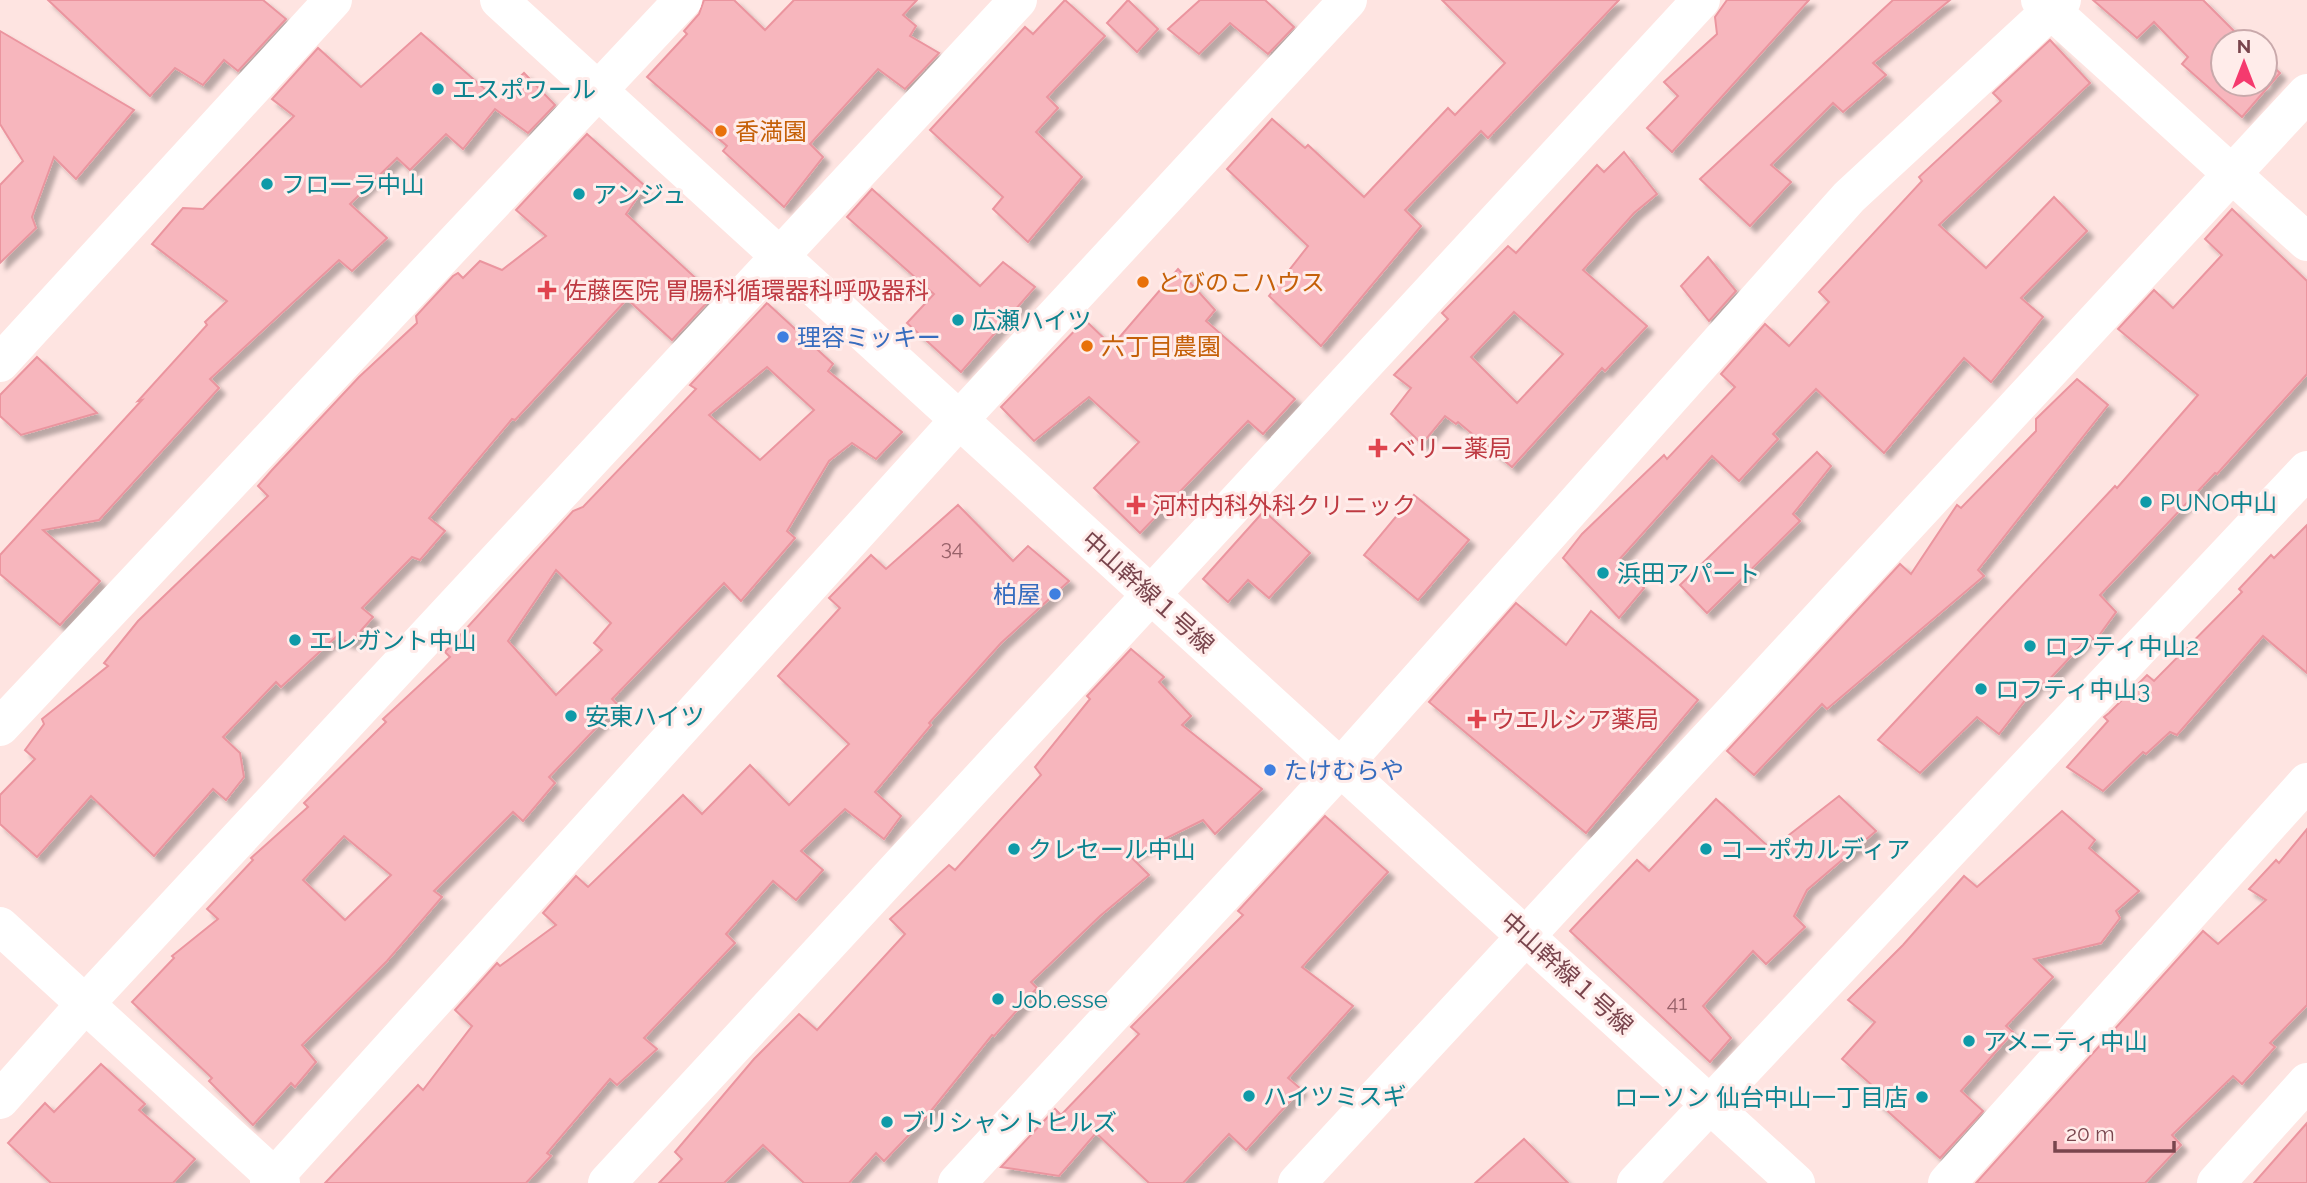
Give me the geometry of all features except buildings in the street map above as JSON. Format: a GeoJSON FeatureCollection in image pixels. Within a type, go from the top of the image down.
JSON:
{"type":"FeatureCollection","features":[{"type":"Feature","properties":{"kind":"street"},"geometry":{"type":"LineString","coordinates":[[0,363],[333,0]]}},
{"type":"Feature","properties":{"kind":"street","name":"中山幹線１号線"},"geometry":{"type":"LineString","coordinates":[[499,0],[1796,1183]]}},
{"type":"Feature","properties":{"kind":"street"},"geometry":{"type":"LineString","coordinates":[[0,727],[682,0]]}},
{"type":"Feature","properties":{"kind":"street"},"geometry":{"type":"LineString","coordinates":[[0,1100],[85,1003],[1018,0]]}},
{"type":"Feature","properties":{"kind":"street"},"geometry":{"type":"LineString","coordinates":[[0,926],[275,1181],[959,420],[1348,0]]}},
{"type":"Feature","properties":{"kind":"street"},"geometry":{"type":"LineString","coordinates":[[607,1183],[1701,0]]}},
{"type":"Feature","properties":{"kind":"street"},"geometry":{"type":"LineString","coordinates":[[957,1183],[1341,767],[1849,197],[2051,4],[2307,242]]}},
{"type":"Feature","properties":{"kind":"street"},"geometry":{"type":"LineString","coordinates":[[1297,1183],[1528,937],[2230,172],[2307,93]]}},
{"type":"Feature","properties":{"kind":"street"},"geometry":{"type":"LineString","coordinates":[[1636,1183],[2307,470]]}},
{"type":"Feature","properties":{"kind":"street"},"geometry":{"type":"LineString","coordinates":[[1947,1183],[2307,782]]}},
{"type":"Feature","properties":{"kind":"street"},"geometry":{"type":"LineString","coordinates":[[2216,1183],[2307,1082]]}},
{"type":"Feature","properties":{"kind":"place","name":"エスポワール"},"geometry":{"type":"Point","coordinates":[438,89]}},
{"type":"Feature","properties":{"kind":"place","name":"香満園"},"geometry":{"type":"Point","coordinates":[721,131]}},
{"type":"Feature","properties":{"kind":"place","name":"フローラ中山"},"geometry":{"type":"Point","coordinates":[267,184]}},
{"type":"Feature","properties":{"kind":"place","name":"アンジュ"},"geometry":{"type":"Point","coordinates":[579,194]}},
{"type":"Feature","properties":{"kind":"place","name":"とびのこハウス"},"geometry":{"type":"Point","coordinates":[1143,282]}},
{"type":"Feature","properties":{"kind":"place","name":"佐藤医院 胃腸科循環器科呼吸器科"},"geometry":{"type":"Point","coordinates":[547,290]}},
{"type":"Feature","properties":{"kind":"place","name":"広瀬ハイツ"},"geometry":{"type":"Point","coordinates":[958,320]}},
{"type":"Feature","properties":{"kind":"place","name":"理容ミッキー"},"geometry":{"type":"Point","coordinates":[783,337]}},
{"type":"Feature","properties":{"kind":"place","name":"六丁目農園"},"geometry":{"type":"Point","coordinates":[1087,346]}},
{"type":"Feature","properties":{"kind":"place","name":"ベリー薬局"},"geometry":{"type":"Point","coordinates":[1378,448]}},
{"type":"Feature","properties":{"kind":"place","name":"PUNO中山"},"geometry":{"type":"Point","coordinates":[2146,502]}},
{"type":"Feature","properties":{"kind":"place","name":"河村内科外科クリニック"},"geometry":{"type":"Point","coordinates":[1136,505]}},
{"type":"Feature","properties":{"kind":"place","name":"浜田アパート"},"geometry":{"type":"Point","coordinates":[1603,573]}},
{"type":"Feature","properties":{"kind":"place","name":"柏屋"},"geometry":{"type":"Point","coordinates":[1055,594]}},
{"type":"Feature","properties":{"kind":"place","name":"エレガント中山"},"geometry":{"type":"Point","coordinates":[295,640]}},
{"type":"Feature","properties":{"kind":"place","name":"ロフティ中山2"},"geometry":{"type":"Point","coordinates":[2030,646]}},
{"type":"Feature","properties":{"kind":"place","name":"ロフティ中山3"},"geometry":{"type":"Point","coordinates":[1981,689]}},
{"type":"Feature","properties":{"kind":"place","name":"安東ハイツ"},"geometry":{"type":"Point","coordinates":[571,716]}},
{"type":"Feature","properties":{"kind":"place","name":"ウエルシア薬局"},"geometry":{"type":"Point","coordinates":[1477,719]}},
{"type":"Feature","properties":{"kind":"place","name":"たけむらや"},"geometry":{"type":"Point","coordinates":[1270,770]}},
{"type":"Feature","properties":{"kind":"place","name":"クレセール中山"},"geometry":{"type":"Point","coordinates":[1014,849]}},
{"type":"Feature","properties":{"kind":"place","name":"コーポカルディア"},"geometry":{"type":"Point","coordinates":[1706,849]}},
{"type":"Feature","properties":{"kind":"place","name":"Job.esse"},"geometry":{"type":"Point","coordinates":[998,999]}},
{"type":"Feature","properties":{"kind":"place","name":"アメニティ中山"},"geometry":{"type":"Point","coordinates":[1969,1041]}},
{"type":"Feature","properties":{"kind":"place","name":"ハイツミスギ"},"geometry":{"type":"Point","coordinates":[1249,1096]}},
{"type":"Feature","properties":{"kind":"place","name":"ローソン 仙台中山一丁目店"},"geometry":{"type":"Point","coordinates":[1922,1097]}},
{"type":"Feature","properties":{"kind":"place","name":"ブリシャントヒルズ"},"geometry":{"type":"Point","coordinates":[887,1122]}}]}
